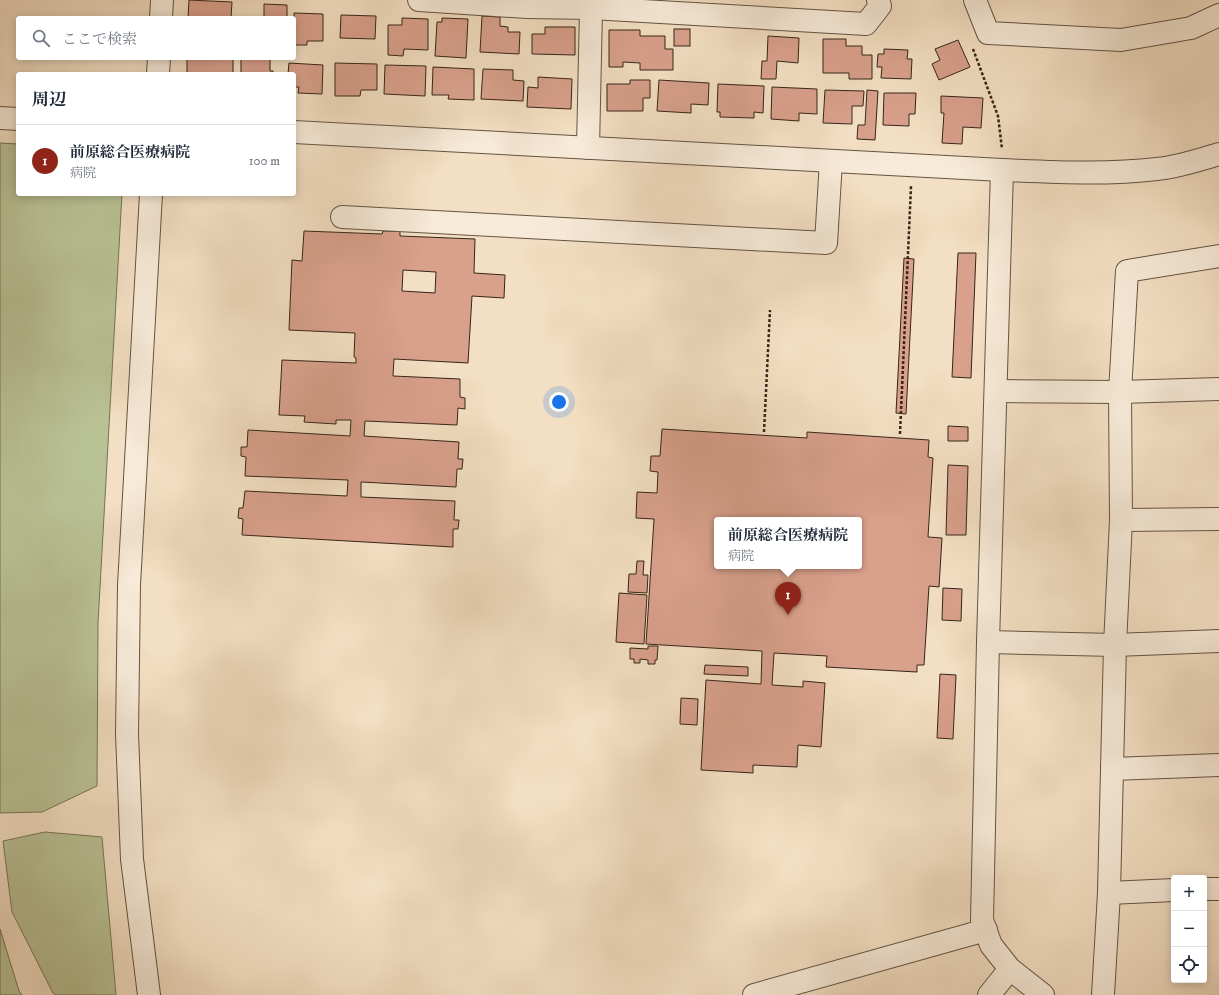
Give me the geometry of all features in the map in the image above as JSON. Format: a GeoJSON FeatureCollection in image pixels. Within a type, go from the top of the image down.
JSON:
{"type":"FeatureCollection","features":[{"type":"Feature","properties":{"kind":"street"},"geometry":{"type":"LineString","coordinates":[[161,16],[162,0]]}},
{"type":"Feature","properties":{"kind":"street"},"geometry":{"type":"LineString","coordinates":[[419,0],[527,4],[866,24],[880,6],[878,0]]}},
{"type":"Feature","properties":{"kind":"street"},"geometry":{"type":"LineString","coordinates":[[975,0],[988,33],[1121,40],[1191,28],[1219,15]]}},
{"type":"Feature","properties":{"kind":"street"},"geometry":{"type":"LineString","coordinates":[[588,148],[592,8]]}},
{"type":"Feature","properties":{"kind":"street"},"geometry":{"type":"LineString","coordinates":[[158,72],[159,60]]}},
{"type":"Feature","properties":{"kind":"street"},"geometry":{"type":"LineString","coordinates":[[0,118],[16,119]]}},
{"type":"Feature","properties":{"kind":"street"},"geometry":{"type":"LineString","coordinates":[[296,132],[1002,170],[1120,172],[1159,169],[1200,160],[1219,154]]}},
{"type":"Feature","properties":{"kind":"street"},"geometry":{"type":"LineString","coordinates":[[342,217],[826,243],[831,161]]}},
{"type":"Feature","properties":{"kind":"street"},"geometry":{"type":"LineString","coordinates":[[1002,170],[988,642],[982,920],[991,945],[1010,969],[1043,995]]}},
{"type":"Feature","properties":{"kind":"street"},"geometry":{"type":"LineString","coordinates":[[149,995],[132,859],[127,734],[130,578],[151,196]]}},
{"type":"Feature","properties":{"kind":"street"},"geometry":{"type":"LineString","coordinates":[[1103,995],[1109,893],[1114,645],[1121,520],[1120,392],[1127,271],[1219,256]]}},
{"type":"Feature","properties":{"kind":"street"},"geometry":{"type":"LineString","coordinates":[[996,391],[1120,392],[1219,389]]}},
{"type":"Feature","properties":{"kind":"street"},"geometry":{"type":"LineString","coordinates":[[1121,520],[1219,519]]}},
{"type":"Feature","properties":{"kind":"street"},"geometry":{"type":"LineString","coordinates":[[988,642],[1114,645],[1219,641]]}},
{"type":"Feature","properties":{"kind":"street"},"geometry":{"type":"LineString","coordinates":[[1112,769],[1219,765]]}},
{"type":"Feature","properties":{"kind":"street"},"geometry":{"type":"LineString","coordinates":[[1207,889],[1219,888]]}},
{"type":"Feature","properties":{"kind":"street"},"geometry":{"type":"LineString","coordinates":[[1109,893],[1171,890]]}},
{"type":"Feature","properties":{"kind":"street"},"geometry":{"type":"LineString","coordinates":[[754,995],[986,930]]}},
{"type":"Feature","properties":{"kind":"street"},"geometry":{"type":"LineString","coordinates":[[989,995],[1010,969]]}},
{"type":"Feature","properties":{"kind":"path"},"geometry":{"type":"LineString","coordinates":[[970,44],[998,116],[1002,152],[1002,170]]}},
{"type":"Feature","properties":{"kind":"path"},"geometry":{"type":"LineString","coordinates":[[900,434],[912,181]]}},
{"type":"Feature","properties":{"kind":"path"},"geometry":{"type":"LineString","coordinates":[[764,432],[770,310]]}},
{"type":"Feature","properties":{"kind":"green space"},"geometry":{"type":"Polygon","coordinates":[[[0,143],[16,144],[16,196],[122,196],[98,623],[97,786],[42,812],[0,813],[0,143]]]}},
{"type":"Feature","properties":{"kind":"green space"},"geometry":{"type":"Polygon","coordinates":[[[45,832],[102,837],[116,995],[56,995],[53,993],[12,912],[3,841],[45,832]]]}},
{"type":"Feature","properties":{"kind":"green space"},"geometry":{"type":"Polygon","coordinates":[[[0,929],[19,991],[22,995],[0,995],[0,929]]]}},
{"type":"Feature","properties":{"kind":"building"},"geometry":{"type":"Polygon","coordinates":[[[189,0],[232,2],[231,16],[188,16],[189,0]]]}},
{"type":"Feature","properties":{"kind":"building"},"geometry":{"type":"Polygon","coordinates":[[[264,4],[287,5],[287,16],[264,16],[264,4]]]}},
{"type":"Feature","properties":{"kind":"building"},"geometry":{"type":"Polygon","coordinates":[[[294,13],[323,14],[323,41],[307,41],[307,45],[296,45],[296,16],[294,16],[294,13]]]}},
{"type":"Feature","properties":{"kind":"building"},"geometry":{"type":"Polygon","coordinates":[[[341,15],[376,16],[375,39],[340,38],[341,15]]]}},
{"type":"Feature","properties":{"kind":"building"},"geometry":{"type":"Polygon","coordinates":[[[482,16],[500,17],[500,26],[508,27],[508,32],[520,32],[519,54],[480,52],[482,16]]]}},
{"type":"Feature","properties":{"kind":"building"},"geometry":{"type":"Polygon","coordinates":[[[402,18],[428,19],[428,50],[404,49],[403,56],[388,55],[388,25],[402,25],[402,18]]]}},
{"type":"Feature","properties":{"kind":"building"},"geometry":{"type":"Polygon","coordinates":[[[442,18],[468,19],[466,58],[435,56],[437,22],[442,22],[442,18]]]}},
{"type":"Feature","properties":{"kind":"building"},"geometry":{"type":"Polygon","coordinates":[[[545,27],[575,27],[575,55],[532,54],[532,34],[545,34],[545,27]]]}},
{"type":"Feature","properties":{"kind":"building"},"geometry":{"type":"Polygon","coordinates":[[[674,29],[690,29],[690,46],[674,46],[674,29]]]}},
{"type":"Feature","properties":{"kind":"building"},"geometry":{"type":"Polygon","coordinates":[[[609,30],[640,30],[640,36],[665,36],[665,49],[673,49],[673,70],[640,70],[640,63],[623,62],[623,67],[609,67],[609,30]]]}},
{"type":"Feature","properties":{"kind":"building"},"geometry":{"type":"Polygon","coordinates":[[[768,36],[799,38],[798,63],[777,61],[776,79],[761,79],[762,61],[767,61],[768,36]]]}},
{"type":"Feature","properties":{"kind":"building"},"geometry":{"type":"Polygon","coordinates":[[[823,39],[846,39],[846,46],[862,46],[862,55],[872,55],[872,79],[849,79],[849,73],[823,73],[823,39]]]}},
{"type":"Feature","properties":{"kind":"building"},"geometry":{"type":"Polygon","coordinates":[[[958,40],[970,67],[939,80],[932,64],[940,60],[935,49],[958,40]]]}},
{"type":"Feature","properties":{"kind":"building"},"geometry":{"type":"Polygon","coordinates":[[[884,49],[908,50],[907,59],[912,59],[911,79],[881,78],[882,67],[877,67],[878,54],[884,54],[884,49]]]}},
{"type":"Feature","properties":{"kind":"building"},"geometry":{"type":"Polygon","coordinates":[[[187,60],[233,60],[233,72],[187,72],[187,60]]]}},
{"type":"Feature","properties":{"kind":"building"},"geometry":{"type":"Polygon","coordinates":[[[241,60],[270,60],[270,71],[273,71],[273,72],[241,72],[241,60]]]}},
{"type":"Feature","properties":{"kind":"building"},"geometry":{"type":"Polygon","coordinates":[[[289,63],[323,65],[322,94],[298,93],[299,87],[296,87],[296,72],[288,72],[289,63]]]}},
{"type":"Feature","properties":{"kind":"building"},"geometry":{"type":"Polygon","coordinates":[[[335,63],[377,64],[377,90],[361,90],[360,96],[335,96],[335,63]]]}},
{"type":"Feature","properties":{"kind":"building"},"geometry":{"type":"Polygon","coordinates":[[[385,65],[426,66],[425,96],[384,94],[385,65]]]}},
{"type":"Feature","properties":{"kind":"building"},"geometry":{"type":"Polygon","coordinates":[[[433,67],[474,69],[474,100],[448,99],[449,95],[432,95],[433,67]]]}},
{"type":"Feature","properties":{"kind":"building"},"geometry":{"type":"Polygon","coordinates":[[[483,69],[513,70],[513,80],[524,81],[523,101],[481,99],[483,69]]]}},
{"type":"Feature","properties":{"kind":"building"},"geometry":{"type":"Polygon","coordinates":[[[538,77],[572,79],[571,109],[527,107],[528,87],[538,88],[538,77]]]}},
{"type":"Feature","properties":{"kind":"building"},"geometry":{"type":"Polygon","coordinates":[[[630,80],[650,80],[650,98],[643,98],[643,111],[607,111],[607,84],[630,84],[630,80]]]}},
{"type":"Feature","properties":{"kind":"building"},"geometry":{"type":"Polygon","coordinates":[[[659,80],[709,83],[708,105],[691,104],[691,113],[657,111],[659,80]]]}},
{"type":"Feature","properties":{"kind":"building"},"geometry":{"type":"Polygon","coordinates":[[[718,84],[764,86],[763,113],[754,112],[754,118],[720,117],[720,112],[717,112],[718,84]]]}},
{"type":"Feature","properties":{"kind":"building"},"geometry":{"type":"Polygon","coordinates":[[[772,87],[817,89],[817,114],[799,113],[799,121],[771,119],[772,87]]]}},
{"type":"Feature","properties":{"kind":"building"},"geometry":{"type":"Polygon","coordinates":[[[825,90],[864,91],[863,106],[852,106],[852,124],[823,123],[825,90]]]}},
{"type":"Feature","properties":{"kind":"building"},"geometry":{"type":"Polygon","coordinates":[[[867,90],[878,91],[875,140],[857,139],[858,125],[865,125],[867,90]]]}},
{"type":"Feature","properties":{"kind":"building"},"geometry":{"type":"Polygon","coordinates":[[[884,93],[916,93],[915,114],[909,114],[909,126],[883,125],[884,93]]]}},
{"type":"Feature","properties":{"kind":"building"},"geometry":{"type":"Polygon","coordinates":[[[941,96],[983,98],[981,128],[963,127],[962,144],[942,143],[944,113],[941,113],[941,96]]]}},
{"type":"Feature","properties":{"kind":"building"},"geometry":{"type":"Polygon","coordinates":[[[304,231],[382,234],[383,231],[400,231],[400,236],[475,239],[474,273],[505,275],[504,298],[472,296],[468,363],[394,359],[393,376],[460,379],[460,397],[465,398],[465,409],[458,408],[457,425],[365,421],[364,436],[459,442],[458,459],[463,459],[462,469],[457,469],[456,487],[361,482],[361,497],[455,501],[454,520],[459,520],[458,529],[453,529],[453,547],[242,535],[243,519],[238,518],[239,508],[243,508],[245,491],[347,496],[348,480],[245,476],[246,457],[241,456],[241,447],[247,447],[248,430],[350,436],[351,420],[336,420],[336,424],[304,422],[305,416],[279,415],[282,360],[356,363],[356,358],[354,357],[355,333],[289,330],[292,260],[302,261],[304,231]],[[403,270],[402,291],[435,293],[436,272],[403,270]]]}},
{"type":"Feature","properties":{"kind":"building"},"geometry":{"type":"Polygon","coordinates":[[[958,253],[976,253],[971,378],[952,377],[958,253]]]}},
{"type":"Feature","properties":{"kind":"building"},"geometry":{"type":"Polygon","coordinates":[[[904,258],[914,259],[906,414],[896,413],[904,258]]]}},
{"type":"Feature","properties":{"kind":"building"},"geometry":{"type":"Polygon","coordinates":[[[948,426],[968,427],[968,441],[948,441],[948,426]]]}},
{"type":"Feature","properties":{"kind":"building"},"geometry":{"type":"Polygon","coordinates":[[[662,429],[807,438],[807,432],[929,440],[928,457],[933,458],[928,537],[942,538],[939,587],[929,586],[924,665],[917,665],[917,672],[826,667],[827,656],[774,653],[772,685],[803,687],[803,681],[825,683],[821,747],[798,745],[797,767],[753,765],[753,773],[701,770],[706,680],[761,684],[762,651],[646,644],[654,519],[636,518],[637,492],[657,493],[658,472],[650,471],[651,456],[660,456],[662,429]]]}},
{"type":"Feature","properties":{"kind":"building"},"geometry":{"type":"Polygon","coordinates":[[[948,465],[968,466],[966,535],[946,535],[948,465]]]}},
{"type":"Feature","properties":{"kind":"building"},"geometry":{"type":"Polygon","coordinates":[[[637,561],[644,561],[643,575],[648,575],[647,593],[628,592],[629,574],[636,574],[637,561]]]}},
{"type":"Feature","properties":{"kind":"building"},"geometry":{"type":"Polygon","coordinates":[[[943,588],[962,589],[961,621],[942,620],[943,588]]]}},
{"type":"Feature","properties":{"kind":"building"},"geometry":{"type":"Polygon","coordinates":[[[619,593],[647,595],[644,644],[616,642],[619,593]]]}},
{"type":"Feature","properties":{"kind":"building"},"geometry":{"type":"Polygon","coordinates":[[[648,646],[658,646],[657,660],[655,660],[655,664],[648,664],[648,660],[640,659],[640,663],[634,663],[634,659],[630,659],[630,648],[648,649],[648,646]]]}},
{"type":"Feature","properties":{"kind":"building"},"geometry":{"type":"Polygon","coordinates":[[[705,665],[748,667],[748,676],[704,674],[705,665]]]}},
{"type":"Feature","properties":{"kind":"building"},"geometry":{"type":"Polygon","coordinates":[[[940,674],[956,675],[953,739],[937,738],[940,674]]]}},
{"type":"Feature","properties":{"kind":"building"},"geometry":{"type":"Polygon","coordinates":[[[681,698],[698,699],[697,725],[680,724],[681,698]]]}},
{"type":"Feature","properties":{"kind":"place","name":"前原総合医療病院"},"geometry":{"type":"Point","coordinates":[788,615]}}]}
